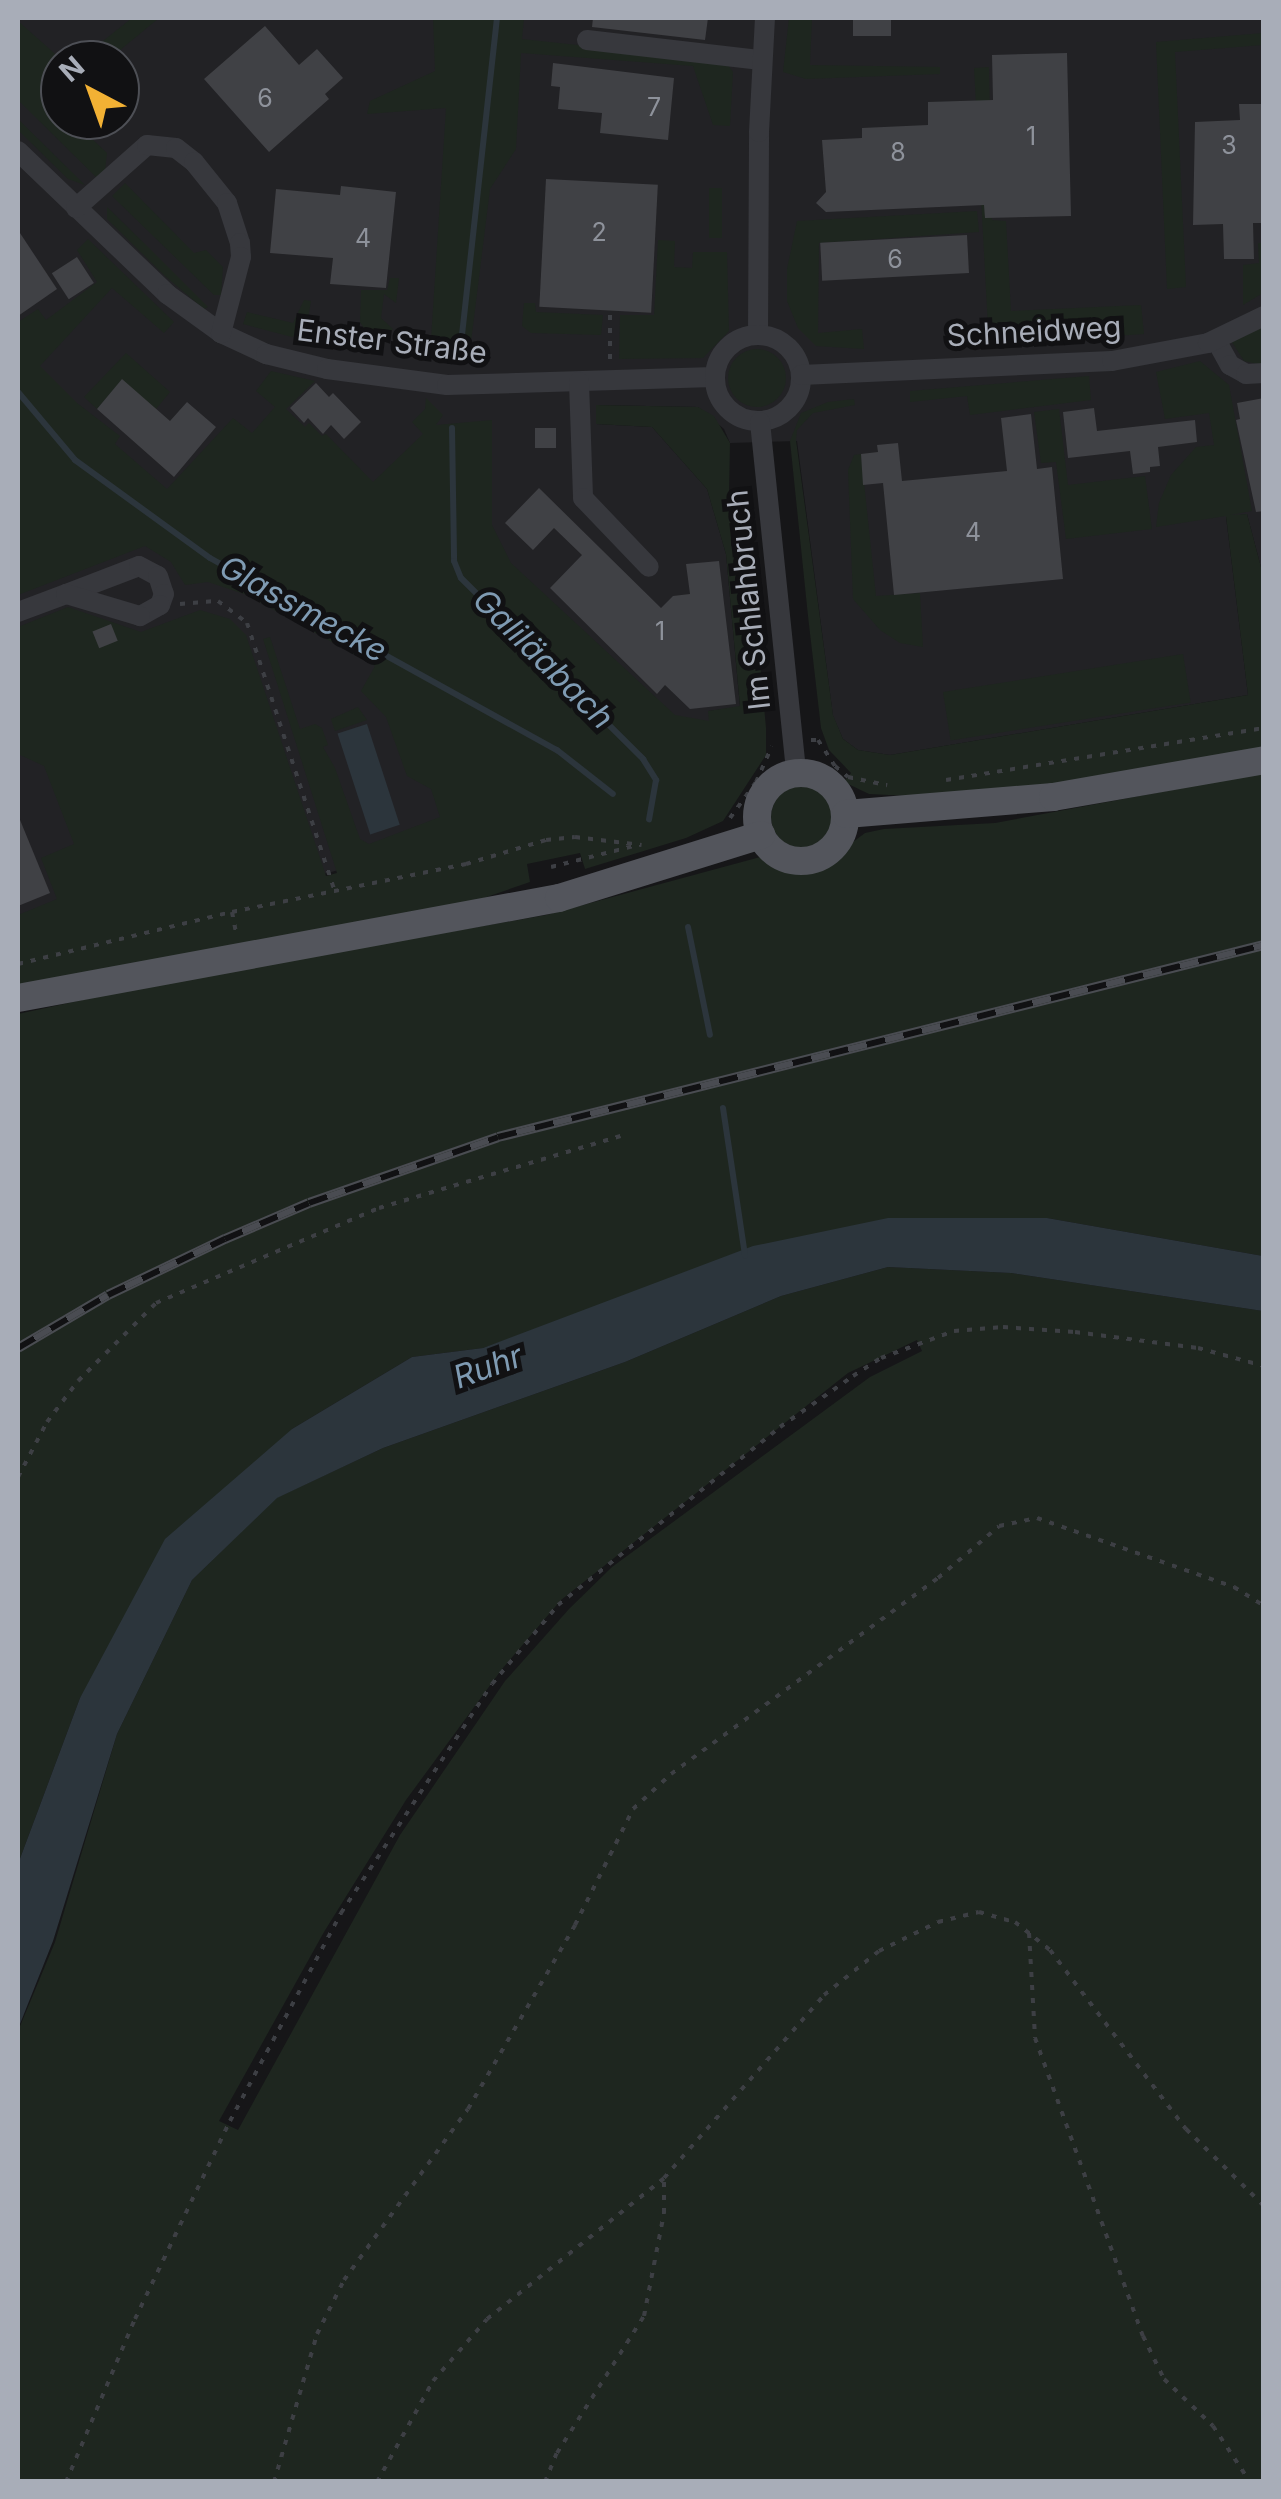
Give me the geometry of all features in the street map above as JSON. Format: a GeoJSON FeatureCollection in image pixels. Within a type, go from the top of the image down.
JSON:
{"type":"FeatureCollection","features":[{"type":"Feature","properties":{"kind":"main road"},"geometry":{"type":"LineString","coordinates":[[846,814],[1053,797],[1264,760]]}},
{"type":"Feature","properties":{"kind":"main road"},"geometry":{"type":"LineString","coordinates":[[796,773],[810,774],[835,788],[846,814],[840,839],[831,850],[809,860],[778,854],[761,835],[757,819],[768,788],[796,773]]}},
{"type":"Feature","properties":{"kind":"main road"},"geometry":{"type":"LineString","coordinates":[[18,998],[559,898],[761,835]]}},
{"type":"Feature","properties":{"kind":"street"},"geometry":{"type":"LineString","coordinates":[[758,334],[761,60],[765,18]]}},
{"type":"Feature","properties":{"kind":"street"},"geometry":{"type":"LineString","coordinates":[[586,40],[761,60]]}},
{"type":"Feature","properties":{"kind":"street"},"geometry":{"type":"LineString","coordinates":[[76,208],[148,145],[176,148],[194,162],[228,202],[240,243],[241,257],[220,332]]}},
{"type":"Feature","properties":{"kind":"street","name":"Enster Straße"},"geometry":{"type":"LineString","coordinates":[[18,151],[166,294],[220,332],[266,354],[327,368],[447,384],[714,377]]}},
{"type":"Feature","properties":{"kind":"street","name":"Schneidweg"},"geometry":{"type":"LineString","coordinates":[[801,375],[1112,360],[1216,340],[1264,316]]}},
{"type":"Feature","properties":{"kind":"street"},"geometry":{"type":"LineString","coordinates":[[758,334],[772,336],[792,351],[801,375],[800,388],[788,410],[760,422],[729,411],[716,390],[714,377],[723,351],[745,336],[758,334]]}},
{"type":"Feature","properties":{"kind":"street"},"geometry":{"type":"LineString","coordinates":[[1216,340],[1230,365],[1246,374],[1264,374]]}},
{"type":"Feature","properties":{"kind":"street"},"geometry":{"type":"LineString","coordinates":[[579,382],[583,498],[649,568]]}},
{"type":"Feature","properties":{"kind":"street","name":"Im Schlahbruch"},"geometry":{"type":"LineString","coordinates":[[760,422],[796,773]]}},
{"type":"Feature","properties":{"kind":"street"},"geometry":{"type":"LineString","coordinates":[[18,612],[138,566],[150,569],[163,584],[160,604],[152,612],[128,614],[66,594]]}},
{"type":"Feature","properties":{"kind":"path"},"geometry":{"type":"LineString","coordinates":[[609,336],[610,315]]}},
{"type":"Feature","properties":{"kind":"path"},"geometry":{"type":"LineString","coordinates":[[152,612],[205,599],[231,607],[247,623],[335,892]]}},
{"type":"Feature","properties":{"kind":"path"},"geometry":{"type":"LineString","coordinates":[[932,782],[1264,728]]}},
{"type":"Feature","properties":{"kind":"path"},"geometry":{"type":"LineString","coordinates":[[722,826],[756,782],[771,746],[818,740],[835,766],[848,777],[901,785]]}},
{"type":"Feature","properties":{"kind":"path"},"geometry":{"type":"LineString","coordinates":[[18,964],[466,864],[546,840],[575,837],[650,845]]}},
{"type":"Feature","properties":{"kind":"path"},"geometry":{"type":"LineString","coordinates":[[551,867],[638,845]]}},
{"type":"Feature","properties":{"kind":"path"},"geometry":{"type":"LineString","coordinates":[[18,1477],[47,1422],[78,1380],[156,1303],[379,1208],[621,1136]]}},
{"type":"Feature","properties":{"kind":"path"},"geometry":{"type":"LineString","coordinates":[[66,2482],[136,2320],[222,2140],[341,1913],[492,1684],[558,1606],[780,1427],[852,1376],[881,1358],[954,1331],[1003,1327],[1074,1332],[1198,1348],[1264,1366]]}},
{"type":"Feature","properties":{"kind":"path"},"geometry":{"type":"LineString","coordinates":[[274,2482],[317,2334],[344,2280],[468,2109],[575,1924],[633,1810],[671,1774],[938,1578],[999,1526],[1036,1518],[1234,1587],[1264,1606]]}},
{"type":"Feature","properties":{"kind":"path"},"geometry":{"type":"LineString","coordinates":[[376,2482],[434,2381],[487,2318],[664,2178],[824,1994],[879,1951],[938,1922],[979,1912],[1015,1922],[1050,1950],[1186,2129],[1264,2206]]}},
{"type":"Feature","properties":{"kind":"path"},"geometry":{"type":"LineString","coordinates":[[1029,1933],[1034,2038],[1143,2336],[1164,2379],[1213,2426],[1250,2482]]}},
{"type":"Feature","properties":{"kind":"path"},"geometry":{"type":"LineString","coordinates":[[545,2482],[556,2453],[644,2316],[664,2213],[664,2178]]}},
{"type":"Feature","properties":{"kind":"shaded area"},"geometry":{"type":"Polygon","coordinates":[[[18,18],[1263,18],[1263,575],[1247,514],[1226,517],[1248,695],[890,755],[858,750],[843,739],[833,716],[797,441],[730,443],[724,429],[698,407],[597,405],[596,424],[652,427],[707,489],[726,554],[740,707],[709,711],[716,771],[18,954],[18,18]]]}},
{"type":"Feature","properties":{"kind":"shaded area"},"geometry":{"type":"Polygon","coordinates":[[[132,18],[159,18],[132,40],[104,40],[132,18]]]}},
{"type":"Feature","properties":{"kind":"shaded area"},"geometry":{"type":"Polygon","coordinates":[[[433,18],[524,18],[522,39],[725,61],[733,72],[730,126],[713,125],[693,66],[521,53],[516,149],[490,189],[469,358],[430,355],[446,108],[367,114],[370,101],[435,71],[433,18]]]}},
{"type":"Feature","properties":{"kind":"shaded area"},"geometry":{"type":"Polygon","coordinates":[[[789,18],[812,18],[810,65],[940,67],[940,74],[806,79],[783,72],[789,18]]]}},
{"type":"Feature","properties":{"kind":"shaded area"},"geometry":{"type":"Polygon","coordinates":[[[18,21],[40,40],[40,122],[18,100],[18,21]]]}},
{"type":"Feature","properties":{"kind":"shaded area"},"geometry":{"type":"Polygon","coordinates":[[[1263,33],[1263,45],[1175,52],[1186,287],[1167,289],[1156,42],[1263,33]]]}},
{"type":"Feature","properties":{"kind":"shaded area"},"geometry":{"type":"Polygon","coordinates":[[[989,67],[992,220],[1006,221],[1011,311],[1141,305],[1144,334],[989,345],[974,68],[989,67]]]}},
{"type":"Feature","properties":{"kind":"shaded area"},"geometry":{"type":"Polygon","coordinates":[[[18,119],[85,185],[68,179],[18,130],[18,119]]]}},
{"type":"Feature","properties":{"kind":"shaded area"},"geometry":{"type":"Polygon","coordinates":[[[59,140],[93,140],[107,153],[105,170],[97,178],[59,140]]]}},
{"type":"Feature","properties":{"kind":"shaded area"},"geometry":{"type":"Polygon","coordinates":[[[125,183],[194,253],[206,250],[223,267],[221,295],[214,295],[112,196],[125,183]]]}},
{"type":"Feature","properties":{"kind":"shaded area"},"geometry":{"type":"Polygon","coordinates":[[[709,188],[722,188],[722,238],[709,238],[709,188]]]}},
{"type":"Feature","properties":{"kind":"shaded area"},"geometry":{"type":"Polygon","coordinates":[[[107,207],[208,307],[204,309],[165,276],[107,219],[107,207]]]}},
{"type":"Feature","properties":{"kind":"shaded area"},"geometry":{"type":"Polygon","coordinates":[[[977,211],[979,232],[819,243],[818,333],[862,329],[864,349],[816,346],[798,328],[787,301],[787,269],[797,221],[977,211]]]}},
{"type":"Feature","properties":{"kind":"shaded area"},"geometry":{"type":"Polygon","coordinates":[[[88,239],[174,322],[164,333],[112,288],[40,366],[77,403],[120,436],[115,444],[167,489],[233,418],[252,433],[275,407],[256,391],[271,371],[315,381],[286,409],[305,427],[309,423],[322,436],[326,434],[373,482],[423,434],[412,422],[425,409],[426,398],[443,415],[436,425],[492,420],[492,525],[511,563],[675,715],[709,721],[708,711],[740,706],[726,554],[707,489],[652,427],[596,424],[596,405],[698,407],[714,416],[730,443],[729,496],[737,548],[755,608],[766,728],[766,755],[723,821],[686,838],[585,869],[580,853],[527,864],[530,882],[472,902],[18,988],[18,915],[57,899],[41,858],[74,844],[44,766],[18,754],[18,627],[68,607],[141,632],[200,610],[230,619],[246,635],[326,876],[337,873],[263,639],[270,637],[300,729],[315,724],[322,728],[328,745],[323,747],[335,768],[360,839],[369,844],[440,817],[431,789],[407,776],[386,717],[361,691],[375,666],[247,595],[208,582],[185,585],[171,562],[145,546],[18,595],[18,322],[38,309],[46,320],[97,282],[77,250],[88,239]]]}},
{"type":"Feature","properties":{"kind":"shaded area"},"geometry":{"type":"Polygon","coordinates":[[[658,240],[675,241],[674,267],[692,268],[693,252],[727,252],[729,331],[703,358],[619,359],[620,315],[654,315],[658,240]]]}},
{"type":"Feature","properties":{"kind":"shaded area"},"geometry":{"type":"Polygon","coordinates":[[[1258,243],[1263,243],[1263,293],[1243,305],[1243,265],[1259,263],[1258,243]]]}},
{"type":"Feature","properties":{"kind":"shaded area"},"geometry":{"type":"Polygon","coordinates":[[[390,278],[399,278],[396,303],[384,294],[381,318],[393,329],[384,337],[368,334],[360,322],[361,290],[387,290],[390,278]]]}},
{"type":"Feature","properties":{"kind":"shaded area"},"geometry":{"type":"Polygon","coordinates":[[[304,300],[311,301],[307,324],[292,337],[243,324],[247,312],[293,323],[304,300]]]}},
{"type":"Feature","properties":{"kind":"shaded area"},"geometry":{"type":"Polygon","coordinates":[[[524,303],[535,303],[536,312],[603,315],[601,335],[531,333],[522,326],[524,303]]]}},
{"type":"Feature","properties":{"kind":"shaded area"},"geometry":{"type":"Polygon","coordinates":[[[1263,327],[1263,365],[1244,361],[1232,342],[1263,327]]]}},
{"type":"Feature","properties":{"kind":"shaded area"},"geometry":{"type":"Polygon","coordinates":[[[757,349],[777,358],[786,378],[777,398],[757,407],[737,398],[728,378],[737,358],[757,349]]]}},
{"type":"Feature","properties":{"kind":"shaded area"},"geometry":{"type":"Polygon","coordinates":[[[126,353],[170,392],[156,409],[122,380],[97,409],[84,397],[126,353]]]}},
{"type":"Feature","properties":{"kind":"shaded area"},"geometry":{"type":"Polygon","coordinates":[[[1200,361],[1229,385],[1252,511],[1230,515],[1247,514],[1263,575],[1263,749],[1041,788],[909,796],[869,794],[844,782],[851,773],[829,750],[821,728],[790,441],[801,413],[828,402],[854,399],[855,405],[813,413],[797,430],[796,440],[833,715],[843,739],[858,750],[890,755],[1248,695],[1226,516],[1156,527],[1159,503],[1171,475],[1196,447],[1214,445],[1209,413],[1165,419],[1156,372],[1200,361]]]}},
{"type":"Feature","properties":{"kind":"shaded area"},"geometry":{"type":"Polygon","coordinates":[[[1089,376],[1091,400],[970,415],[967,396],[910,402],[910,391],[1089,376]]]}},
{"type":"Feature","properties":{"kind":"shaded area"},"geometry":{"type":"Polygon","coordinates":[[[1059,409],[1068,485],[1145,476],[1152,529],[1066,539],[1056,462],[1041,463],[1034,412],[1059,409]]]}},
{"type":"Feature","properties":{"kind":"shaded area"},"geometry":{"type":"Polygon","coordinates":[[[861,454],[876,596],[920,593],[923,647],[900,643],[880,630],[853,599],[848,470],[854,455],[861,454]]]}},
{"type":"Feature","properties":{"kind":"shaded area"},"geometry":{"type":"Polygon","coordinates":[[[1183,654],[1191,702],[951,740],[943,692],[1183,654]]]}},
{"type":"Feature","properties":{"kind":"shaded area"},"geometry":{"type":"Polygon","coordinates":[[[358,707],[367,720],[335,731],[331,719],[358,707]]]}},
{"type":"Feature","properties":{"kind":"shaded area"},"geometry":{"type":"Polygon","coordinates":[[[1263,773],[1263,1256],[1047,1218],[590,1310],[483,1348],[412,1357],[292,1429],[80,1698],[18,1864],[18,1014],[179,979],[546,915],[764,856],[810,874],[865,833],[884,829],[995,823],[1263,773]]]}},
{"type":"Feature","properties":{"kind":"shaded area"},"geometry":{"type":"Polygon","coordinates":[[[802,786],[824,795],[833,817],[824,839],[802,848],[780,839],[771,817],[780,795],[802,786]]]}},
{"type":"Feature","properties":{"kind":"shaded area"},"geometry":{"type":"Polygon","coordinates":[[[888,1267],[1011,1273],[1263,1311],[1263,2481],[18,2482],[18,2031],[55,1942],[117,1734],[192,1580],[276,1498],[383,1448],[625,1362],[781,1296],[888,1267]],[[917,1340],[848,1373],[561,1600],[502,1669],[406,1800],[324,1932],[219,2121],[238,2130],[400,1835],[505,1681],[569,1609],[612,1567],[870,1377],[922,1351],[917,1340]]]}},
{"type":"Feature","properties":{"kind":"water"},"geometry":{"type":"Polygon","coordinates":[[[367,724],[400,825],[370,834],[338,734],[367,724]]]}},
{"type":"Feature","properties":{"kind":"water","name":"Ruhr"},"geometry":{"type":"Polygon","coordinates":[[[888,1218],[1047,1218],[1263,1256],[1263,1311],[1011,1273],[888,1267],[781,1296],[625,1362],[383,1448],[277,1498],[192,1580],[117,1734],[53,1941],[18,2029],[18,1864],[80,1698],[165,1539],[292,1429],[412,1357],[483,1348],[753,1246],[888,1218]]]}},
{"type":"Feature","properties":{"kind":"building"},"geometry":{"type":"Polygon","coordinates":[[[593,18],[708,18],[705,40],[592,27],[593,18]]]}},
{"type":"Feature","properties":{"kind":"building"},"geometry":{"type":"Polygon","coordinates":[[[853,18],[891,18],[891,36],[853,36],[853,18]]]}},
{"type":"Feature","properties":{"kind":"building"},"geometry":{"type":"Polygon","coordinates":[[[265,26],[299,65],[317,49],[343,78],[325,94],[329,99],[269,152],[204,79],[265,26]]]}},
{"type":"Feature","properties":{"kind":"building"},"geometry":{"type":"Polygon","coordinates":[[[1067,53],[1071,216],[985,218],[984,205],[826,212],[816,203],[826,192],[822,140],[862,138],[862,128],[928,125],[928,102],[993,100],[992,55],[1067,53]]]}},
{"type":"Feature","properties":{"kind":"building"},"geometry":{"type":"Polygon","coordinates":[[[553,63],[674,78],[668,140],[600,133],[602,113],[558,109],[560,87],[551,86],[553,63]]]}},
{"type":"Feature","properties":{"kind":"building"},"geometry":{"type":"Polygon","coordinates":[[[1239,104],[1264,104],[1264,223],[1253,223],[1254,259],[1224,259],[1223,224],[1193,225],[1195,122],[1240,120],[1239,104]]]}},
{"type":"Feature","properties":{"kind":"building"},"geometry":{"type":"Polygon","coordinates":[[[546,179],[658,185],[651,313],[539,307],[546,179]]]}},
{"type":"Feature","properties":{"kind":"building"},"geometry":{"type":"Polygon","coordinates":[[[341,186],[396,192],[386,288],[330,284],[333,258],[270,253],[276,189],[340,195],[341,186]]]}},
{"type":"Feature","properties":{"kind":"building"},"geometry":{"type":"Polygon","coordinates":[[[18,230],[57,289],[18,316],[18,230]]]}},
{"type":"Feature","properties":{"kind":"building"},"geometry":{"type":"Polygon","coordinates":[[[967,235],[969,273],[822,281],[820,243],[967,235]]]}},
{"type":"Feature","properties":{"kind":"building"},"geometry":{"type":"Polygon","coordinates":[[[77,257],[94,283],[69,299],[52,273],[77,257]]]}},
{"type":"Feature","properties":{"kind":"building"},"geometry":{"type":"Polygon","coordinates":[[[122,379],[170,421],[187,402],[216,427],[174,477],[97,409],[122,379]]]}},
{"type":"Feature","properties":{"kind":"building"},"geometry":{"type":"Polygon","coordinates":[[[316,383],[329,397],[333,393],[361,422],[344,439],[331,425],[323,434],[308,418],[304,423],[290,408],[316,383]]]}},
{"type":"Feature","properties":{"kind":"building"},"geometry":{"type":"Polygon","coordinates":[[[1264,398],[1264,511],[1256,512],[1236,420],[1240,419],[1237,403],[1264,398]]]}},
{"type":"Feature","properties":{"kind":"building"},"geometry":{"type":"Polygon","coordinates":[[[1094,408],[1097,431],[1195,420],[1197,442],[1158,447],[1160,466],[1150,467],[1150,472],[1133,474],[1130,451],[1068,458],[1063,412],[1094,408]]]}},
{"type":"Feature","properties":{"kind":"building"},"geometry":{"type":"Polygon","coordinates":[[[1031,414],[1037,469],[1052,467],[1063,579],[894,595],[883,483],[863,485],[861,454],[878,452],[877,445],[898,443],[902,481],[1007,471],[1001,418],[1031,414]]]}},
{"type":"Feature","properties":{"kind":"building"},"geometry":{"type":"Polygon","coordinates":[[[535,428],[556,428],[556,448],[535,448],[535,428]]]}},
{"type":"Feature","properties":{"kind":"building"},"geometry":{"type":"Polygon","coordinates":[[[539,488],[661,608],[673,596],[690,594],[686,564],[719,561],[736,704],[690,709],[665,685],[657,694],[550,588],[582,555],[554,528],[533,550],[505,523],[539,488]]]}},
{"type":"Feature","properties":{"kind":"building"},"geometry":{"type":"Polygon","coordinates":[[[111,624],[118,641],[99,648],[92,631],[111,624]]]}},
{"type":"Feature","properties":{"kind":"building"},"geometry":{"type":"Polygon","coordinates":[[[18,815],[50,893],[18,906],[18,815]]]}},
{"type":"Feature","properties":{"kind":"waterway","name":"Galiläabach"},"geometry":{"type":"LineString","coordinates":[[460,353],[497,18]]}},
{"type":"Feature","properties":{"kind":"waterway","name":"Glassmecke"},"geometry":{"type":"LineString","coordinates":[[18,392],[75,460],[210,558],[557,750],[613,794]]}},
{"type":"Feature","properties":{"kind":"waterway","name":"Galiläabach"},"geometry":{"type":"LineString","coordinates":[[452,428],[454,561],[461,578],[643,759],[656,780],[649,819]]}},
{"type":"Feature","properties":{"kind":"waterway","name":"Glassmecke"},"geometry":{"type":"LineString","coordinates":[[688,927],[710,1035]]}},
{"type":"Feature","properties":{"kind":"waterway","name":"Glassmecke"},"geometry":{"type":"LineString","coordinates":[[723,1108],[745,1255]]}},
{"type":"Feature","properties":{"kind":"railway"},"geometry":{"type":"LineString","coordinates":[[18,1348],[108,1295],[225,1239],[309,1203],[498,1137],[1264,945]]}}]}
